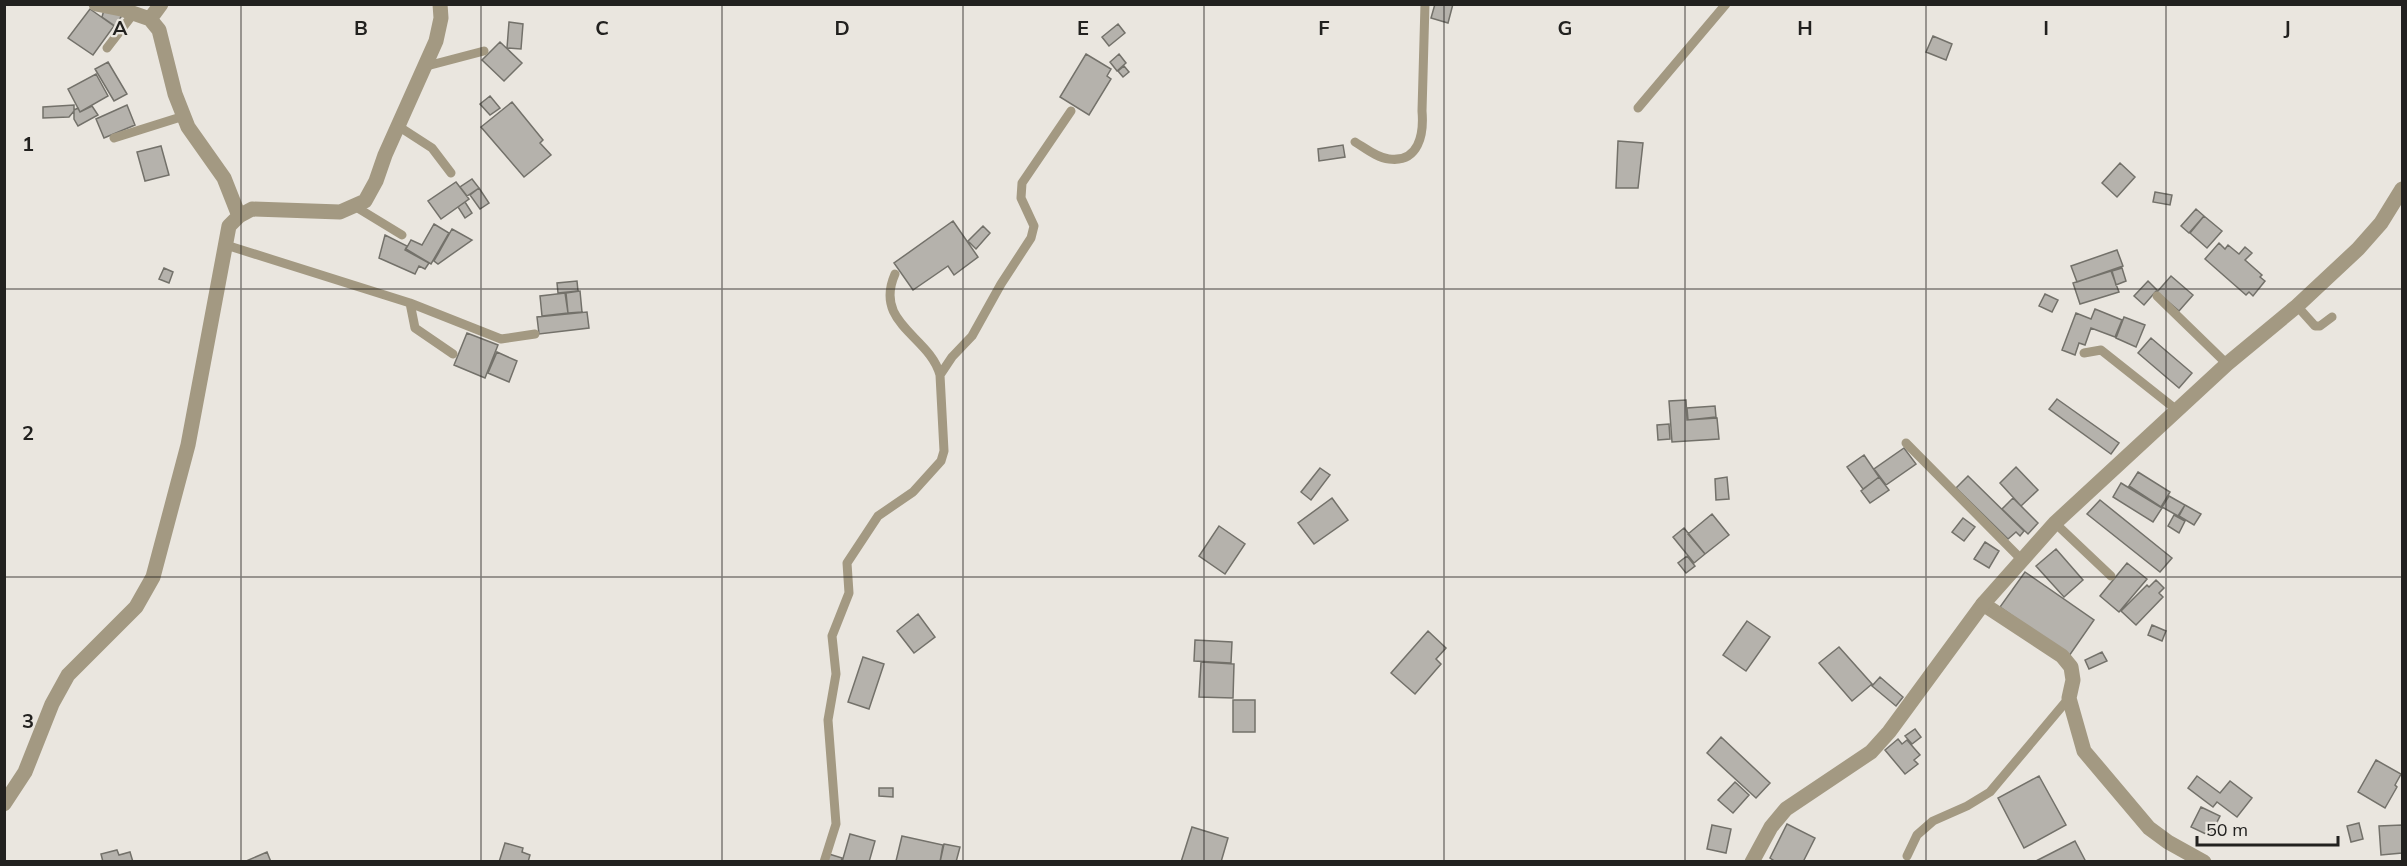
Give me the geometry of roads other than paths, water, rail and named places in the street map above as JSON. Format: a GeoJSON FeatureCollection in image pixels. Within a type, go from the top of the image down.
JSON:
{"type":"FeatureCollection","features":[{"type":"Feature","properties":{"kind":"street"},"geometry":{"type":"LineString","coordinates":[[96,4],[121,9],[150,19],[159,30],[175,94],[188,127],[224,178],[239,216]]}},
{"type":"Feature","properties":{"kind":"street"},"geometry":{"type":"LineString","coordinates":[[150,19],[161,4]]}},
{"type":"Feature","properties":{"kind":"street"},"geometry":{"type":"LineString","coordinates":[[4,804],[25,772],[52,704],[68,675],[136,607],[153,577],[188,445],[229,226],[239,216],[252,209],[340,212],[356,207],[365,201],[376,182],[436,41],[441,18],[440,4]]}},
{"type":"Feature","properties":{"kind":"street"},"geometry":{"type":"LineString","coordinates":[[1752,861],[1771,826],[1786,809],[1871,752],[1889,732],[1983,604],[2055,523],[2228,364],[2297,306],[2358,249],[2381,223],[2403,189]]}},
{"type":"Feature","properties":{"kind":"street"},"geometry":{"type":"LineString","coordinates":[[1983,604],[2062,656],[2071,667],[2073,680],[2069,698],[2084,751],[2149,828],[2168,842],[2204,861]]}},
{"type":"Feature","properties":{"kind":"lane"},"geometry":{"type":"LineString","coordinates":[[1355,142],[1388,159],[1400,159],[1413,153],[1421,141],[1424,127],[1422,111],[1425,4]]}},
{"type":"Feature","properties":{"kind":"lane"},"geometry":{"type":"LineString","coordinates":[[1638,108],[1726,4]]}},
{"type":"Feature","properties":{"kind":"lane"},"geometry":{"type":"LineString","coordinates":[[107,48],[134,14]]}},
{"type":"Feature","properties":{"kind":"lane"},"geometry":{"type":"LineString","coordinates":[[423,67],[484,51]]}},
{"type":"Feature","properties":{"kind":"lane"},"geometry":{"type":"LineString","coordinates":[[940,375],[952,357],[972,336],[1001,284],[1031,238],[1034,226],[1021,198],[1022,183],[1071,111]]}},
{"type":"Feature","properties":{"kind":"lane"},"geometry":{"type":"LineString","coordinates":[[114,138],[184,116]]}},
{"type":"Feature","properties":{"kind":"lane"},"geometry":{"type":"LineString","coordinates":[[398,126],[432,148],[451,173]]}},
{"type":"Feature","properties":{"kind":"lane"},"geometry":{"type":"LineString","coordinates":[[356,207],[402,235]]}},
{"type":"Feature","properties":{"kind":"lane"},"geometry":{"type":"LineString","coordinates":[[226,245],[410,303],[501,339],[535,334]]}},
{"type":"Feature","properties":{"kind":"lane"},"geometry":{"type":"LineString","coordinates":[[824,861],[836,824],[828,720],[836,674],[832,636],[849,593],[847,563],[878,516],[913,492],[941,461],[944,451],[940,375],[929,353],[901,326],[894,313],[890,285],[895,274]]}},
{"type":"Feature","properties":{"kind":"lane"},"geometry":{"type":"LineString","coordinates":[[2157,296],[2228,364]]}},
{"type":"Feature","properties":{"kind":"lane"},"geometry":{"type":"LineString","coordinates":[[410,303],[415,328],[453,354]]}},
{"type":"Feature","properties":{"kind":"lane"},"geometry":{"type":"LineString","coordinates":[[2297,306],[2315,326],[2320,326],[2331,317]]}},
{"type":"Feature","properties":{"kind":"lane"},"geometry":{"type":"LineString","coordinates":[[2084,352],[2101,350],[2178,411]]}},
{"type":"Feature","properties":{"kind":"lane"},"geometry":{"type":"LineString","coordinates":[[1906,443],[2022,560]]}},
{"type":"Feature","properties":{"kind":"lane"},"geometry":{"type":"LineString","coordinates":[[2055,523],[2111,576]]}},
{"type":"Feature","properties":{"kind":"lane"},"geometry":{"type":"LineString","coordinates":[[1906,856],[1917,835],[1933,821],[1967,806],[1990,792],[2069,698]]}}]}
